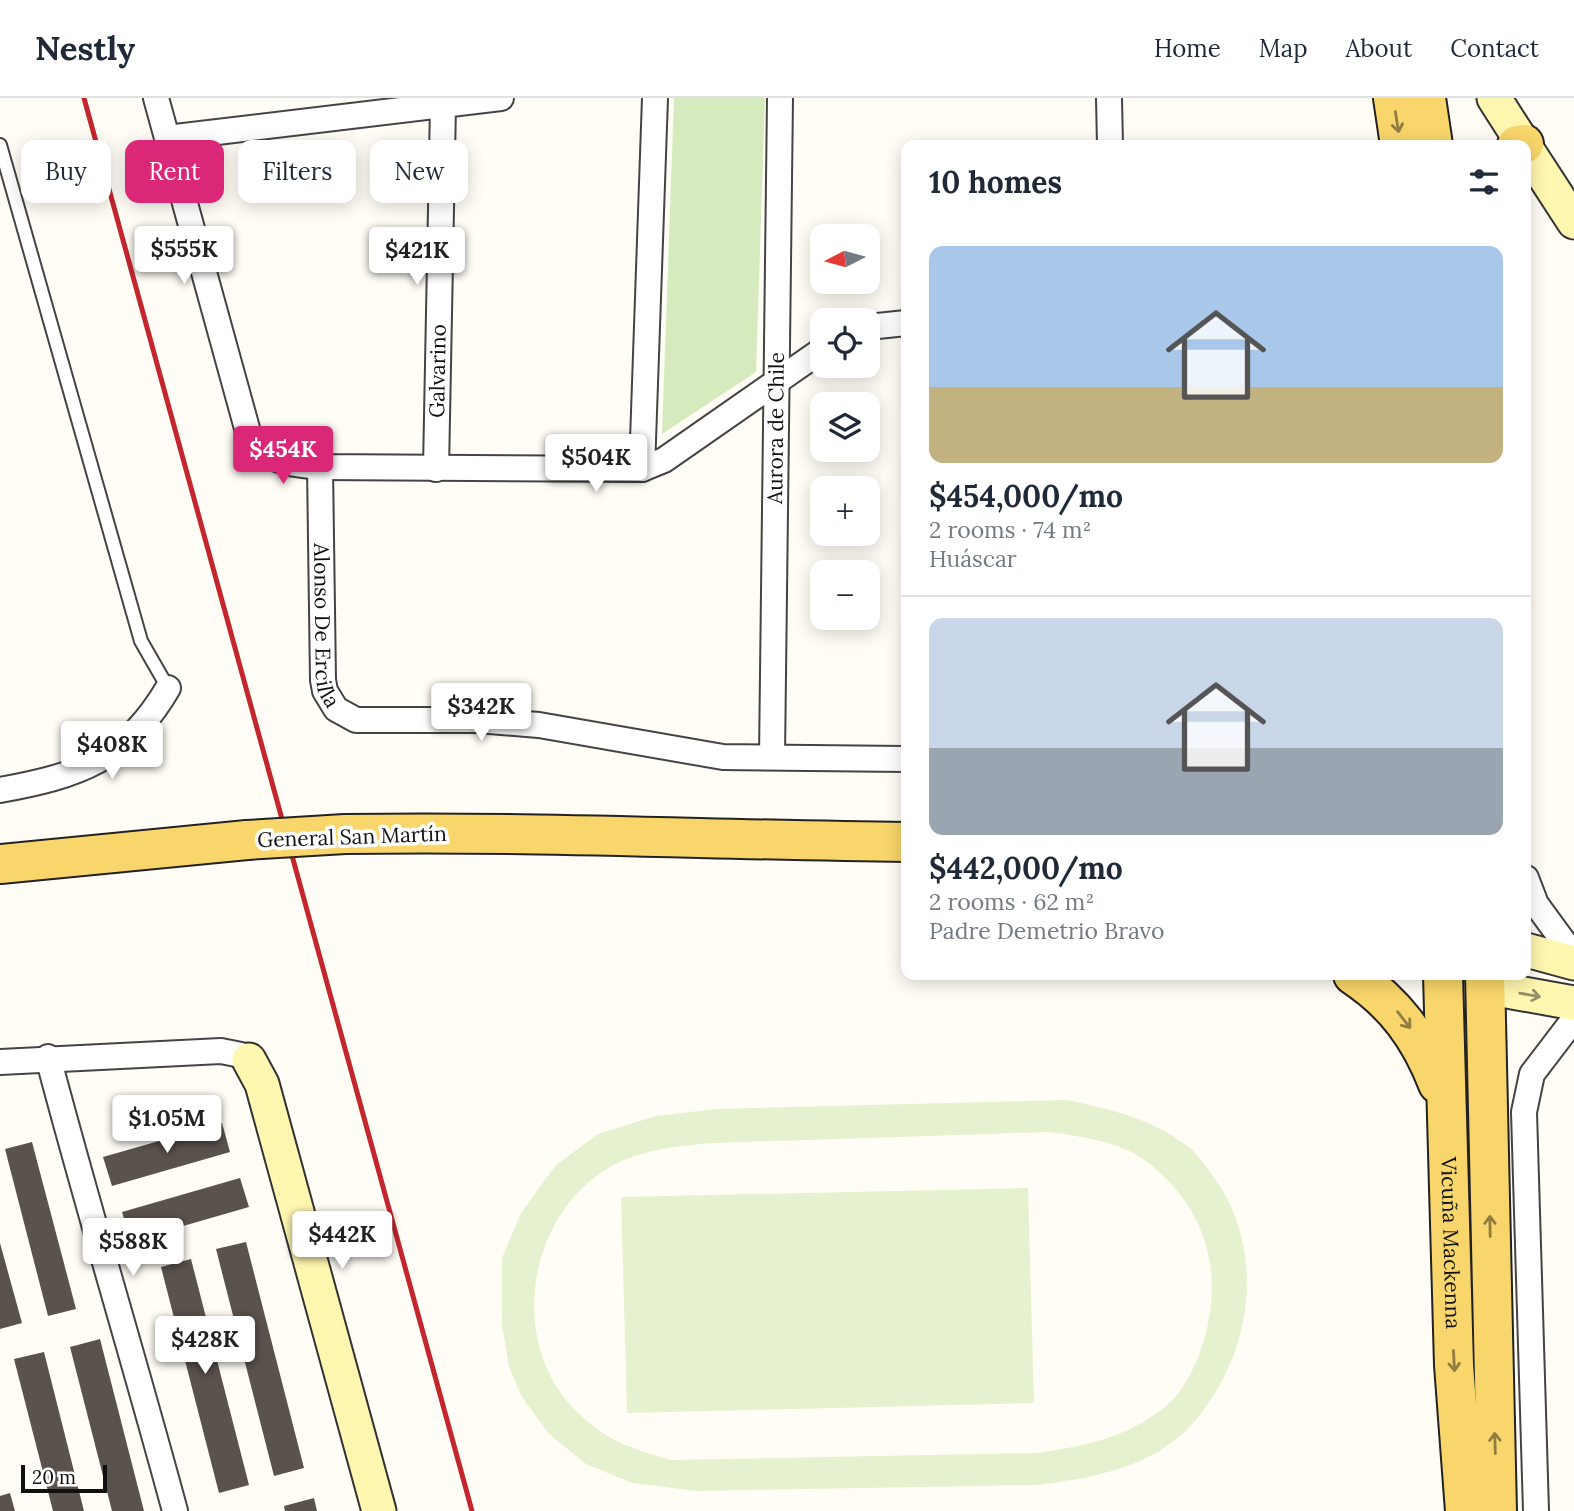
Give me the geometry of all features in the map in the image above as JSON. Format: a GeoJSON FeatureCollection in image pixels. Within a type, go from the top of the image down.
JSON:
{"type":"FeatureCollection","features":[{"type":"Feature","properties":{"kind":"main road"},"geometry":{"type":"LineString","coordinates":[[1393,98],[1399,140]]}},
{"type":"Feature","properties":{"kind":"main road"},"geometry":{"type":"LineString","coordinates":[[1426,98],[1432,140]]}},
{"type":"Feature","properties":{"kind":"main road","name":"General San Martín"},"geometry":{"type":"LineString","coordinates":[[0,864],[345,834],[514,833],[706,840],[901,842]]}},
{"type":"Feature","properties":{"kind":"main road","name":"General San Martín"},"geometry":{"type":"LineString","coordinates":[[706,840],[901,863]]}},
{"type":"Feature","properties":{"kind":"main road"},"geometry":{"type":"LineString","coordinates":[[1360,980],[1383,996],[1406,1021],[1426,1056],[1445,1107]]}},
{"type":"Feature","properties":{"kind":"main road","name":"Vicuña Mackenna"},"geometry":{"type":"LineString","coordinates":[[1445,980],[1445,1107],[1454,1365],[1465,1511]]}},
{"type":"Feature","properties":{"kind":"main road","name":"Vicuña Mackenna"},"geometry":{"type":"LineString","coordinates":[[1485,981],[1497,1511]]}},
{"type":"Feature","properties":{"kind":"street"},"geometry":{"type":"LineString","coordinates":[[156,98],[248,432],[261,452],[283,463],[320,467],[436,469],[642,469],[664,460],[810,358]]}},
{"type":"Feature","properties":{"kind":"street"},"geometry":{"type":"LineString","coordinates":[[167,138],[501,98]]}},
{"type":"Feature","properties":{"kind":"street"},"geometry":{"type":"LineString","coordinates":[[642,469],[655,98]]}},
{"type":"Feature","properties":{"kind":"street","name":"Aurora de Chile"},"geometry":{"type":"LineString","coordinates":[[772,757],[780,98]]}},
{"type":"Feature","properties":{"kind":"street"},"geometry":{"type":"LineString","coordinates":[[1109,98],[1110,140]]}},
{"type":"Feature","properties":{"kind":"street"},"geometry":{"type":"LineString","coordinates":[[1494,98],[1521,140]]}},
{"type":"Feature","properties":{"kind":"street","name":"Galvarino"},"geometry":{"type":"LineString","coordinates":[[436,469],[443,105]]}},
{"type":"Feature","properties":{"kind":"street"},"geometry":{"type":"LineString","coordinates":[[1531,155],[1574,222]]}},
{"type":"Feature","properties":{"kind":"street"},"geometry":{"type":"LineString","coordinates":[[880,326],[901,324]]}},
{"type":"Feature","properties":{"kind":"street","name":"Alonso De Ercilla"},"geometry":{"type":"LineString","coordinates":[[320,467],[323,680],[330,701],[345,716],[367,721],[477,720],[538,725],[683,752],[772,757],[901,759]]}},
{"type":"Feature","properties":{"kind":"street"},"geometry":{"type":"LineString","coordinates":[[0,790],[52,781],[100,761],[140,729],[168,688]]}},
{"type":"Feature","properties":{"kind":"street"},"geometry":{"type":"LineString","coordinates":[[1531,891],[1536,904],[1574,956]]}},
{"type":"Feature","properties":{"kind":"street"},"geometry":{"type":"LineString","coordinates":[[1531,951],[1574,963]]}},
{"type":"Feature","properties":{"kind":"street"},"geometry":{"type":"LineString","coordinates":[[1485,981],[1574,1003]]}},
{"type":"Feature","properties":{"kind":"street"},"geometry":{"type":"LineString","coordinates":[[1536,1511],[1524,1112],[1532,1074],[1574,1019]]}},
{"type":"Feature","properties":{"kind":"street"},"geometry":{"type":"LineString","coordinates":[[0,1062],[48,1057],[221,1051],[241,1055],[249,1060],[262,1084],[379,1511]]}},
{"type":"Feature","properties":{"kind":"street"},"geometry":{"type":"LineString","coordinates":[[48,1057],[90,1220],[130,1346],[175,1511]]}},
{"type":"Feature","properties":{"kind":"lane"},"geometry":{"type":"LineString","coordinates":[[0,145],[141,642],[168,688]]}},
{"type":"Feature","properties":{"kind":"green space"},"geometry":{"type":"Polygon","coordinates":[[[674,98],[765,98],[756,372],[662,434],[674,98]]]}},
{"type":"Feature","properties":{"kind":"green space"},"geometry":{"type":"Polygon","coordinates":[[[1067,1100],[1116,1112],[1161,1129],[1190,1148],[1203,1162],[1228,1201],[1240,1233],[1246,1266],[1246,1299],[1241,1332],[1230,1364],[1214,1394],[1194,1422],[1179,1437],[1143,1459],[1102,1474],[1039,1485],[697,1491],[632,1483],[586,1464],[549,1434],[522,1397],[509,1367],[502,1324],[502,1258],[521,1213],[556,1165],[598,1134],[656,1116],[716,1109],[1067,1100]],[[1050,1132],[713,1143],[657,1150],[624,1160],[592,1180],[566,1207],[548,1239],[537,1274],[534,1311],[540,1348],[554,1382],[577,1412],[599,1430],[632,1447],[671,1460],[1037,1453],[1088,1444],[1136,1426],[1171,1402],[1187,1381],[1198,1357],[1212,1296],[1211,1270],[1206,1246],[1197,1222],[1184,1200],[1146,1161],[1112,1144],[1050,1132]]]}},
{"type":"Feature","properties":{"kind":"green space"},"geometry":{"type":"Polygon","coordinates":[[[1028,1188],[1034,1403],[627,1413],[621,1197],[1028,1188]]]}},
{"type":"Feature","properties":{"kind":"building"},"geometry":{"type":"Polygon","coordinates":[[[222,1123],[230,1152],[112,1186],[103,1157],[222,1123]]]}},
{"type":"Feature","properties":{"kind":"building"},"geometry":{"type":"Polygon","coordinates":[[[32,1142],[76,1309],[48,1316],[5,1149],[32,1142]]]}},
{"type":"Feature","properties":{"kind":"building"},"geometry":{"type":"Polygon","coordinates":[[[240,1178],[249,1207],[131,1241],[122,1212],[240,1178]]]}},
{"type":"Feature","properties":{"kind":"building"},"geometry":{"type":"Polygon","coordinates":[[[246,1242],[304,1468],[274,1476],[216,1249],[246,1242]]]}},
{"type":"Feature","properties":{"kind":"building"},"geometry":{"type":"Polygon","coordinates":[[[0,1243],[22,1323],[0,1329],[0,1243]]]}},
{"type":"Feature","properties":{"kind":"building"},"geometry":{"type":"Polygon","coordinates":[[[191,1259],[249,1485],[219,1493],[161,1267],[191,1259]]]}},
{"type":"Feature","properties":{"kind":"building"},"geometry":{"type":"Polygon","coordinates":[[[100,1339],[144,1511],[112,1511],[70,1347],[100,1339]]]}},
{"type":"Feature","properties":{"kind":"building"},"geometry":{"type":"Polygon","coordinates":[[[44,1352],[84,1511],[53,1511],[14,1359],[44,1352]]]}},
{"type":"Feature","properties":{"kind":"building"},"geometry":{"type":"Polygon","coordinates":[[[10,1493],[15,1511],[0,1511],[0,1496],[10,1493]]]}},
{"type":"Feature","properties":{"kind":"building"},"geometry":{"type":"Polygon","coordinates":[[[314,1498],[317,1511],[285,1511],[284,1506],[314,1498]]]}},
{"type":"Feature","properties":{"kind":"railway"},"geometry":{"type":"LineString","coordinates":[[84,98],[472,1511]]}}]}
